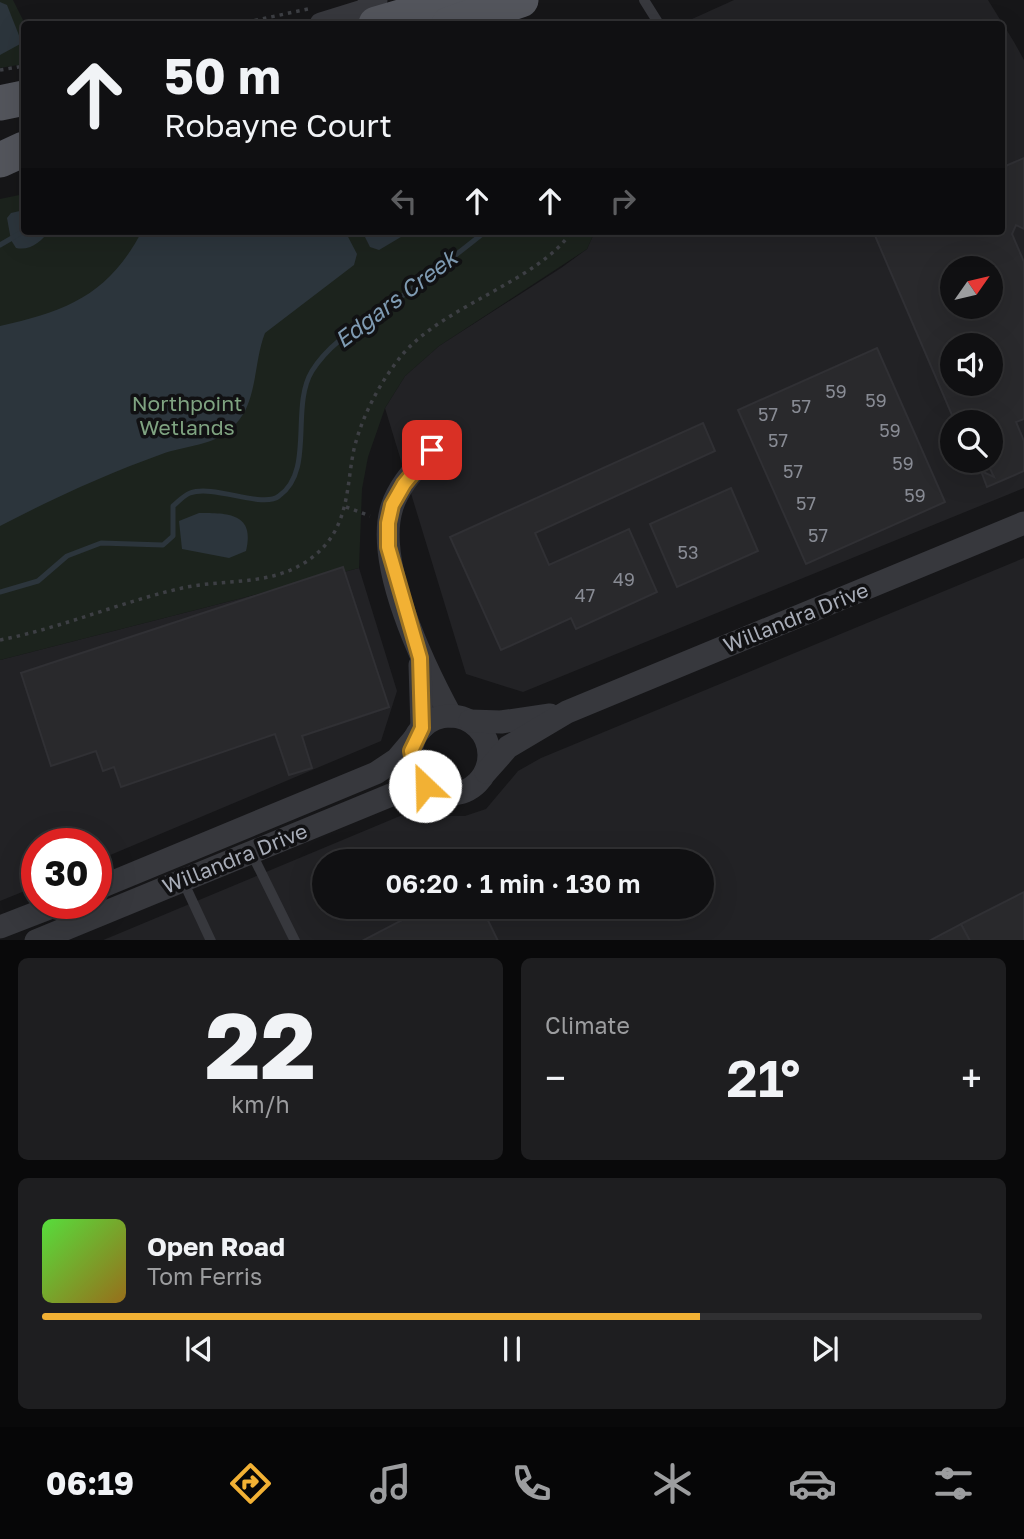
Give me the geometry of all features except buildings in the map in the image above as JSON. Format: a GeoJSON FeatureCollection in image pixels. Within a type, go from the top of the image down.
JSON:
{"type":"FeatureCollection","features":[{"type":"Feature","properties":{"kind":"main road"},"geometry":{"type":"LineString","coordinates":[[386,21],[459,0]]}},
{"type":"Feature","properties":{"kind":"main road"},"geometry":{"type":"LineString","coordinates":[[458,21],[521,0]]}},
{"type":"Feature","properties":{"kind":"main road"},"geometry":{"type":"LineString","coordinates":[[0,103],[21,99]]}},
{"type":"Feature","properties":{"kind":"main road"},"geometry":{"type":"LineString","coordinates":[[0,160],[21,150]]}},
{"type":"Feature","properties":{"kind":"street"},"geometry":{"type":"LineString","coordinates":[[318,16],[363,11],[376,0]]}},
{"type":"Feature","properties":{"kind":"street"},"geometry":{"type":"LineString","coordinates":[[420,658],[461,719],[486,738],[489,761],[486,772],[479,782],[459,794],[436,792],[416,776],[411,751],[418,733],[420,658],[388,547],[388,523],[392,505],[404,484],[432,450]]}},
{"type":"Feature","properties":{"kind":"street","name":"Willandra Drive"},"geometry":{"type":"LineString","coordinates":[[486,772],[508,747],[567,712],[1024,523]]}},
{"type":"Feature","properties":{"kind":"street","name":"Willandra Drive"},"geometry":{"type":"LineString","coordinates":[[461,719],[501,722],[567,712]]}},
{"type":"Feature","properties":{"kind":"street"},"geometry":{"type":"LineString","coordinates":[[418,733],[430,721],[461,719]]}},
{"type":"Feature","properties":{"kind":"street","name":"Willandra Drive"},"geometry":{"type":"LineString","coordinates":[[112,882],[376,774],[397,759],[418,733]]}},
{"type":"Feature","properties":{"kind":"street","name":"Willandra Drive"},"geometry":{"type":"LineString","coordinates":[[37,940],[76,933],[183,881],[391,795],[415,791],[436,792]]}},
{"type":"Feature","properties":{"kind":"street"},"geometry":{"type":"LineString","coordinates":[[0,927],[21,919]]}},
{"type":"Feature","properties":{"kind":"lane"},"geometry":{"type":"LineString","coordinates":[[644,0],[658,21]]}},
{"type":"Feature","properties":{"kind":"lane"},"geometry":{"type":"LineString","coordinates":[[653,0],[659,21]]}},
{"type":"Feature","properties":{"kind":"lane"},"geometry":{"type":"LineString","coordinates":[[251,852],[295,940]]}},
{"type":"Feature","properties":{"kind":"lane"},"geometry":{"type":"LineString","coordinates":[[183,881],[211,940]]}},
{"type":"Feature","properties":{"kind":"path"},"geometry":{"type":"LineString","coordinates":[[268,21],[318,16]]}},
{"type":"Feature","properties":{"kind":"path"},"geometry":{"type":"LineString","coordinates":[[0,70],[21,66]]}},
{"type":"Feature","properties":{"kind":"path"},"geometry":{"type":"LineString","coordinates":[[0,640],[43,632],[94,612],[182,588],[249,581],[298,567],[328,544],[346,508],[355,447],[366,413],[402,354],[428,331],[542,259],[566,241],[570,235]]}},
{"type":"Feature","properties":{"kind":"path"},"geometry":{"type":"LineString","coordinates":[[346,508],[388,523]]}},
{"type":"Feature","properties":{"kind":"shaded area"},"geometry":{"type":"Polygon","coordinates":[[[734,0],[988,0],[1001,21],[688,21],[734,0]]]}},
{"type":"Feature","properties":{"kind":"shaded area"},"geometry":{"type":"Polygon","coordinates":[[[0,2],[7,5],[21,44],[0,55],[0,2]]]}},
{"type":"Feature","properties":{"kind":"shaded area"},"geometry":{"type":"Polygon","coordinates":[[[1005,27],[1024,60],[1024,488],[523,692],[466,674],[385,408],[405,376],[439,346],[587,249],[593,235],[1005,235],[1005,27]]]}},
{"type":"Feature","properties":{"kind":"shaded area"},"geometry":{"type":"Polygon","coordinates":[[[21,211],[21,235],[46,235],[35,245],[16,248],[11,240],[7,218],[11,213],[21,211]]]}},
{"type":"Feature","properties":{"kind":"shaded area"},"geometry":{"type":"Polygon","coordinates":[[[140,235],[347,235],[357,254],[354,265],[265,333],[249,402],[242,417],[228,432],[212,440],[162,454],[120,470],[0,526],[0,326],[46,314],[84,296],[100,285],[129,253],[140,235]]]}},
{"type":"Feature","properties":{"kind":"shaded area"},"geometry":{"type":"Polygon","coordinates":[[[364,235],[404,235],[379,250],[370,247],[364,235]]]}},
{"type":"Feature","properties":{"kind":"shaded area"},"geometry":{"type":"Polygon","coordinates":[[[199,513],[229,515],[243,522],[248,538],[246,551],[229,558],[182,549],[179,521],[199,513]]]}},
{"type":"Feature","properties":{"kind":"shaded area"},"geometry":{"type":"Polygon","coordinates":[[[1024,558],[1024,940],[103,940],[312,853],[312,919],[714,919],[714,849],[321,849],[400,816],[465,816],[486,809],[518,771],[541,758],[1024,558]]]}},
{"type":"Feature","properties":{"kind":"shaded area"},"geometry":{"type":"Polygon","coordinates":[[[359,568],[397,691],[381,741],[112,854],[112,828],[21,828],[21,892],[0,901],[0,660],[359,568]]]}},
{"type":"Feature","properties":{"kind":"green space"},"geometry":{"type":"Polygon","coordinates":[[[0,0],[13,0],[24,21],[21,21],[21,64],[0,68],[0,0]]]}},
{"type":"Feature","properties":{"kind":"green space","name":"Northpoint Wetlands"},"geometry":{"type":"Polygon","coordinates":[[[21,195],[21,235],[593,235],[587,249],[439,346],[405,376],[385,408],[368,457],[362,489],[359,568],[0,660],[0,199],[21,195]]]}},
{"type":"Feature","properties":{"kind":"waterway"},"geometry":{"type":"LineString","coordinates":[[0,245],[21,233]]}},
{"type":"Feature","properties":{"kind":"waterway","name":"Edgars Creek"},"geometry":{"type":"LineString","coordinates":[[0,592],[38,581],[67,556],[101,543],[163,545],[173,536],[173,506],[190,493],[212,492],[262,500],[279,496],[290,485],[296,471],[306,386],[320,360],[349,333],[393,303],[481,235]]}},
{"type":"Feature","properties":{"kind":"route"},"geometry":{"type":"LineString","coordinates":[[425,786],[416,776],[411,751],[414,739],[422,728],[420,658],[388,547],[388,523],[392,505],[404,484],[432,450]]}}]}
